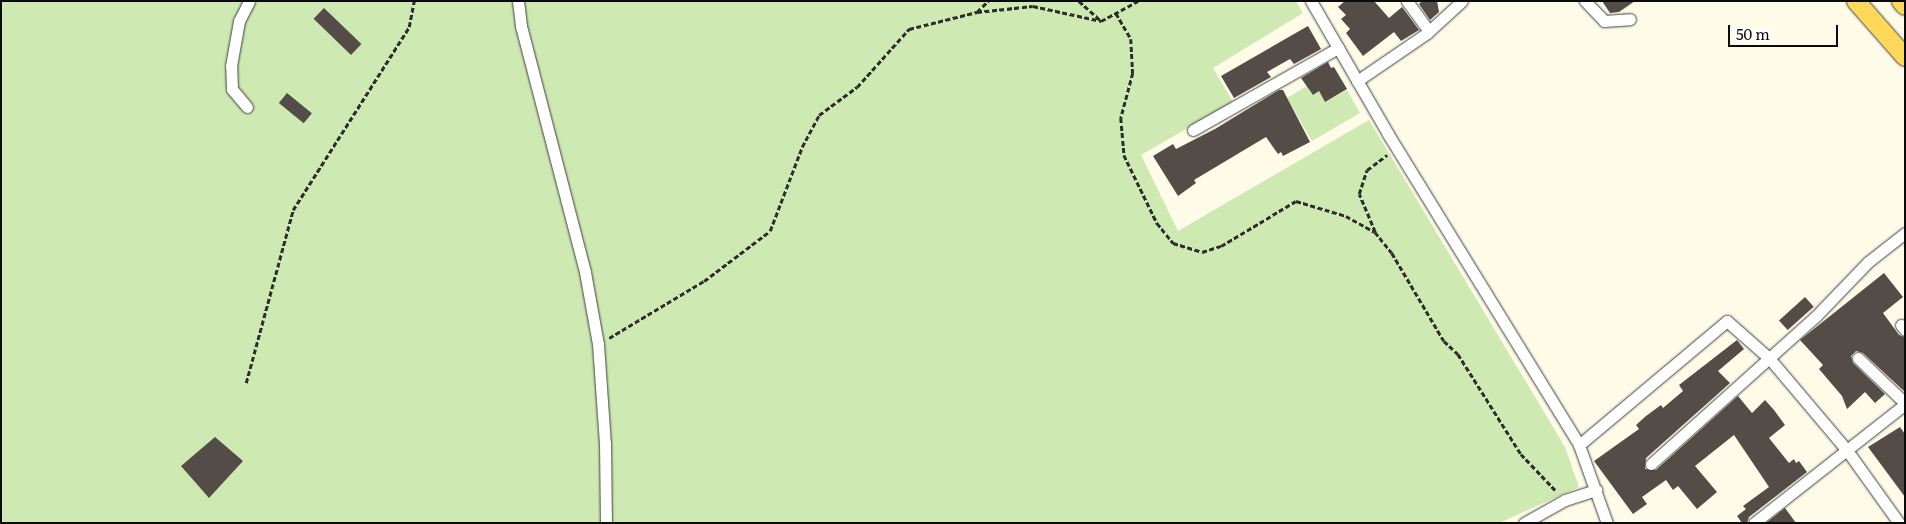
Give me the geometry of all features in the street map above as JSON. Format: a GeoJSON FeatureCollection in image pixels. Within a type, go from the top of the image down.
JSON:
{"type":"FeatureCollection","features":[{"type":"Feature","properties":{"kind":"main road"},"geometry":{"type":"LineString","coordinates":[[1856,1],[1905,58]]}},
{"type":"Feature","properties":{"kind":"main road"},"geometry":{"type":"LineString","coordinates":[[1901,1],[1905,6]]}},
{"type":"Feature","properties":{"kind":"street"},"geometry":{"type":"LineString","coordinates":[[247,107],[232,90],[231,66],[239,21],[249,1]]}},
{"type":"Feature","properties":{"kind":"street"},"geometry":{"type":"LineString","coordinates":[[518,1],[521,26],[586,272],[598,344],[605,442],[606,523]]}},
{"type":"Feature","properties":{"kind":"street"},"geometry":{"type":"LineString","coordinates":[[1311,1],[1397,148],[1579,445],[1607,523]]}},
{"type":"Feature","properties":{"kind":"street"},"geometry":{"type":"LineString","coordinates":[[1407,1],[1429,31]]}},
{"type":"Feature","properties":{"kind":"street"},"geometry":{"type":"LineString","coordinates":[[1357,81],[1429,31],[1462,1]]}},
{"type":"Feature","properties":{"kind":"street"},"geometry":{"type":"LineString","coordinates":[[1585,1],[1604,21],[1630,20]]}},
{"type":"Feature","properties":{"kind":"street"},"geometry":{"type":"LineString","coordinates":[[1193,130],[1338,48]]}},
{"type":"Feature","properties":{"kind":"street"},"geometry":{"type":"LineString","coordinates":[[1651,464],[1769,358],[1868,262],[1905,233]]}},
{"type":"Feature","properties":{"kind":"street"},"geometry":{"type":"LineString","coordinates":[[1579,445],[1727,321],[1769,358],[1846,449],[1899,523]]}},
{"type":"Feature","properties":{"kind":"street"},"geometry":{"type":"LineString","coordinates":[[1754,523],[1905,403],[1858,358]]}},
{"type":"Feature","properties":{"kind":"street"},"geometry":{"type":"LineString","coordinates":[[1524,523],[1565,500],[1596,490]]}},
{"type":"Feature","properties":{"kind":"path"},"geometry":{"type":"LineString","coordinates":[[246,383],[293,210],[409,27],[414,1]]}},
{"type":"Feature","properties":{"kind":"path"},"geometry":{"type":"LineString","coordinates":[[976,12],[988,1]]}},
{"type":"Feature","properties":{"kind":"path"},"geometry":{"type":"LineString","coordinates":[[1079,1],[1101,21]]}},
{"type":"Feature","properties":{"kind":"path"},"geometry":{"type":"LineString","coordinates":[[598,344],[704,281],[770,232],[802,147],[819,115],[857,87],[909,29],[976,12],[1033,6],[1101,21],[1138,1]]}},
{"type":"Feature","properties":{"kind":"path"},"geometry":{"type":"LineString","coordinates":[[1116,14],[1130,39],[1133,73],[1121,118],[1124,155],[1157,223],[1173,243],[1202,252],[1221,246],[1296,201],[1346,216],[1375,232]]}},
{"type":"Feature","properties":{"kind":"path"},"geometry":{"type":"LineString","coordinates":[[1397,148],[1367,170],[1359,194],[1375,232],[1392,253],[1444,341],[1458,354],[1521,454],[1565,500]]}},
{"type":"Feature","properties":{"kind":"green space"},"geometry":{"type":"Polygon","coordinates":[[[1,1],[1296,1],[1303,13],[1213,68],[1233,102],[1141,155],[1178,231],[1369,120],[1565,447],[1579,487],[1499,523],[1,523],[1,1]]]}},
{"type":"Feature","properties":{"kind":"green space"},"geometry":{"type":"Polygon","coordinates":[[[1307,86],[1312,94],[1318,90],[1325,102],[1347,90],[1360,113],[1312,141],[1287,98],[1307,86]]]}},
{"type":"Feature","properties":{"kind":"building"},"geometry":{"type":"Polygon","coordinates":[[[1345,1],[1374,1],[1389,18],[1402,7],[1419,30],[1401,41],[1394,32],[1363,56],[1346,33],[1350,29],[1341,19],[1346,15],[1338,7],[1345,1]]]}},
{"type":"Feature","properties":{"kind":"building"},"geometry":{"type":"Polygon","coordinates":[[[1422,1],[1437,1],[1439,12],[1430,20],[1419,4],[1422,1]]]}},
{"type":"Feature","properties":{"kind":"building"},"geometry":{"type":"Polygon","coordinates":[[[1602,1],[1635,1],[1619,12],[1610,13],[1602,1]]]}},
{"type":"Feature","properties":{"kind":"building"},"geometry":{"type":"Polygon","coordinates":[[[324,8],[361,44],[351,55],[314,19],[324,8]]]}},
{"type":"Feature","properties":{"kind":"building"},"geometry":{"type":"Polygon","coordinates":[[[1308,26],[1321,49],[1294,64],[1290,59],[1267,72],[1271,77],[1234,98],[1221,76],[1308,26]]]}},
{"type":"Feature","properties":{"kind":"building"},"geometry":{"type":"Polygon","coordinates":[[[1328,62],[1331,68],[1334,67],[1347,89],[1325,102],[1319,91],[1313,95],[1301,78],[1328,62]]]}},
{"type":"Feature","properties":{"kind":"building"},"geometry":{"type":"Polygon","coordinates":[[[1279,90],[1283,90],[1310,142],[1283,156],[1281,152],[1278,154],[1266,137],[1194,180],[1196,183],[1178,196],[1153,156],[1173,144],[1176,149],[1215,129],[1279,90]]]}},
{"type":"Feature","properties":{"kind":"building"},"geometry":{"type":"Polygon","coordinates":[[[287,93],[312,113],[304,123],[279,103],[287,93]]]}},
{"type":"Feature","properties":{"kind":"building"},"geometry":{"type":"Polygon","coordinates":[[[1884,273],[1903,297],[1883,313],[1899,335],[1905,337],[1905,392],[1863,353],[1856,351],[1851,356],[1853,363],[1885,394],[1875,403],[1865,392],[1847,409],[1842,396],[1819,369],[1823,365],[1800,340],[1884,273]]]}},
{"type":"Feature","properties":{"kind":"building"},"geometry":{"type":"Polygon","coordinates":[[[1805,297],[1814,307],[1788,330],[1779,320],[1805,297]]]}},
{"type":"Feature","properties":{"kind":"building"},"geometry":{"type":"Polygon","coordinates":[[[1737,340],[1744,349],[1718,371],[1730,383],[1646,458],[1645,469],[1656,470],[1738,396],[1752,413],[1765,400],[1785,425],[1769,438],[1789,463],[1794,459],[1796,463],[1799,461],[1807,472],[1749,517],[1747,523],[1742,523],[1737,516],[1746,509],[1743,506],[1769,487],[1734,435],[1695,466],[1717,492],[1697,509],[1678,486],[1673,490],[1666,480],[1642,497],[1647,504],[1633,514],[1594,461],[1639,429],[1636,425],[1646,416],[1661,405],[1663,408],[1683,391],[1679,385],[1737,340]]]}},
{"type":"Feature","properties":{"kind":"building"},"geometry":{"type":"Polygon","coordinates":[[[1900,427],[1905,434],[1905,497],[1868,447],[1900,427]]]}},
{"type":"Feature","properties":{"kind":"building"},"geometry":{"type":"Polygon","coordinates":[[[215,437],[243,461],[209,498],[181,466],[215,437]]]}},
{"type":"Feature","properties":{"kind":"building"},"geometry":{"type":"Polygon","coordinates":[[[1785,508],[1796,523],[1766,523],[1785,508]]]}}]}
